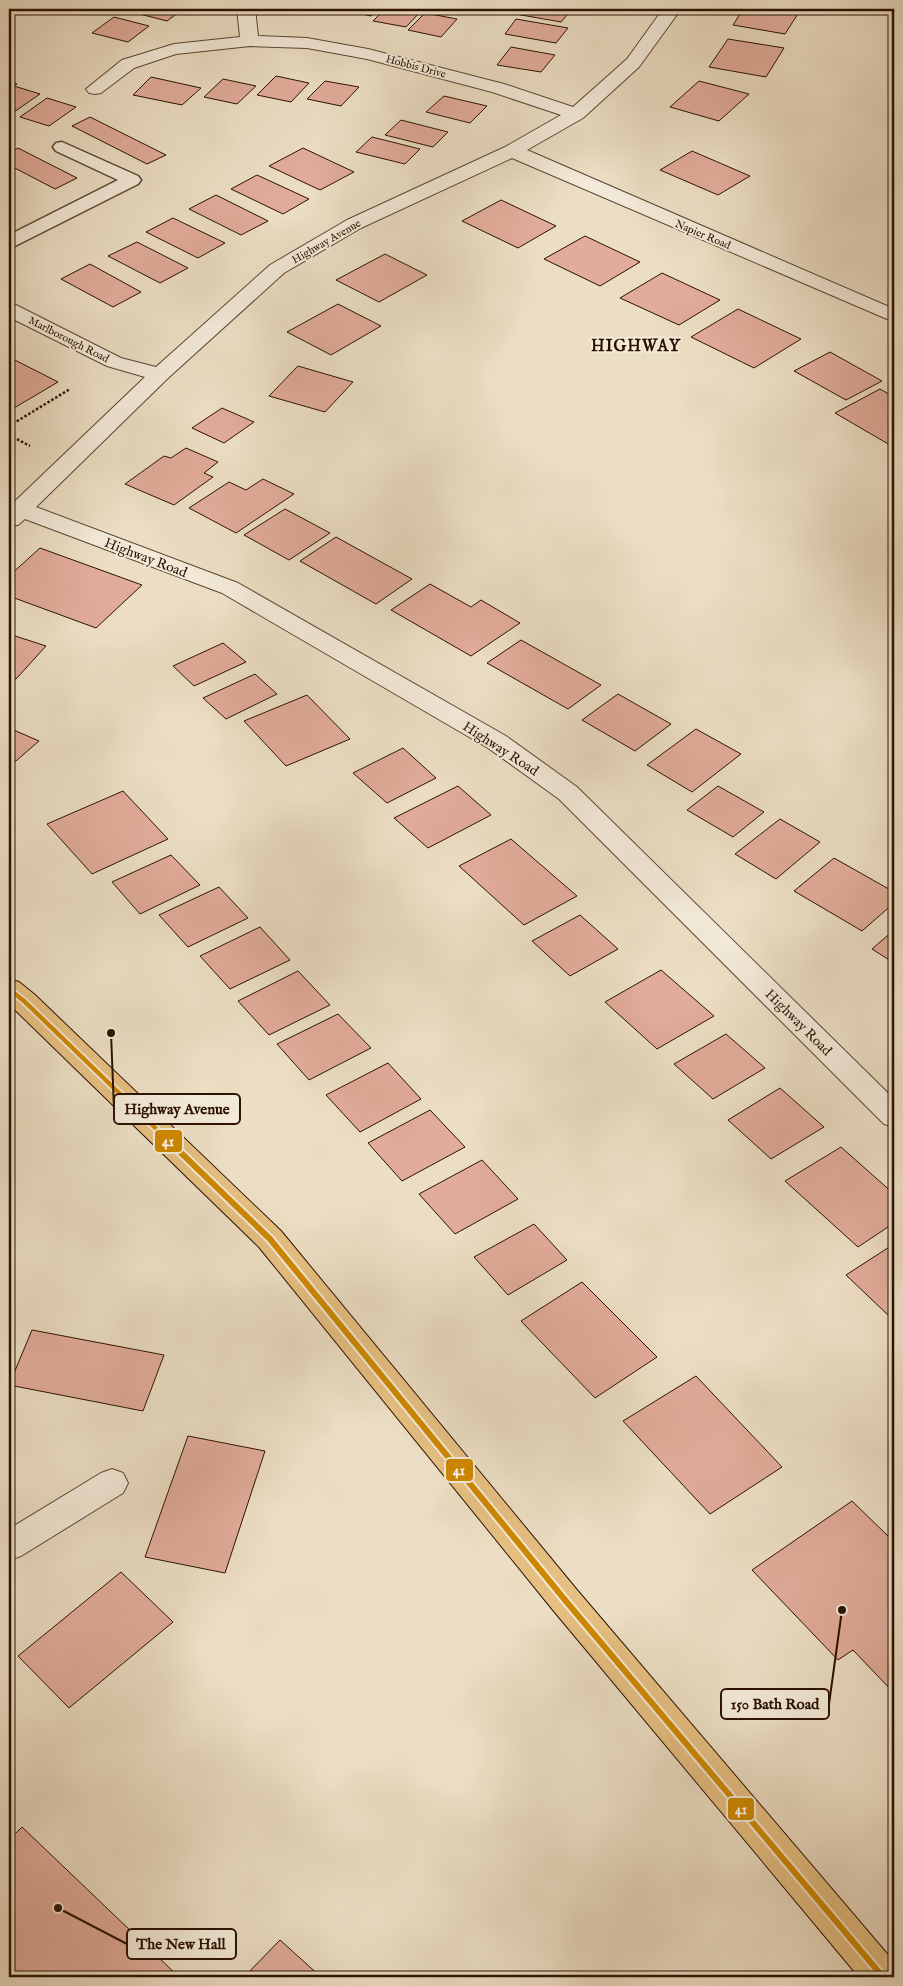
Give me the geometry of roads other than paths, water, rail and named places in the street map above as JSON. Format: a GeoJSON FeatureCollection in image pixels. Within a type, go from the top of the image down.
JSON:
{"type":"FeatureCollection","features":[{"type":"Feature","properties":{"kind":"main road"},"geometry":{"type":"LineString","coordinates":[[9,989],[31,1007],[270,1239],[565,1600],[883,1977]]}},
{"type":"Feature","properties":{"kind":"street"},"geometry":{"type":"LineString","coordinates":[[246,9],[250,41]]}},
{"type":"Feature","properties":{"kind":"street","name":"Highway Avenue"},"geometry":{"type":"LineString","coordinates":[[14,515],[160,375],[277,270],[354,224],[512,151],[576,114],[633,63],[672,9]]}},
{"type":"Feature","properties":{"kind":"street","name":"Hobbis Drive"},"geometry":{"type":"LineString","coordinates":[[95,89],[128,64],[174,49],[250,41],[307,44],[368,54],[498,88],[576,114]]}},
{"type":"Feature","properties":{"kind":"street","name":"Napier Road"},"geometry":{"type":"LineString","coordinates":[[512,151],[894,316]]}},
{"type":"Feature","properties":{"kind":"street","name":"Marlborough Road"},"geometry":{"type":"LineString","coordinates":[[9,309],[114,362],[160,375]]}},
{"type":"Feature","properties":{"kind":"street","name":"Highway Road"},"geometry":{"type":"LineString","coordinates":[[14,515],[230,588],[497,742],[568,793],[894,1116]]}},
{"type":"Feature","properties":{"kind":"street"},"geometry":{"type":"LineString","coordinates":[[9,1546],[112,1482]]}},
{"type":"Feature","properties":{"kind":"lane"},"geometry":{"type":"LineString","coordinates":[[9,242],[132,180],[62,147]]}},
{"type":"Feature","properties":{"kind":"place","name":"Highway Avenue"},"geometry":{"type":"Point","coordinates":[111,1033]}},
{"type":"Feature","properties":{"kind":"place","name":"150 Bath Road"},"geometry":{"type":"Point","coordinates":[842,1610]}},
{"type":"Feature","properties":{"kind":"place","name":"The New Hall"},"geometry":{"type":"Point","coordinates":[58,1908]}},
{"type":"Feature","properties":{"kind":"district","name":"HIGHWAY"},"geometry":{"type":"Point","coordinates":[636,345]}}]}
